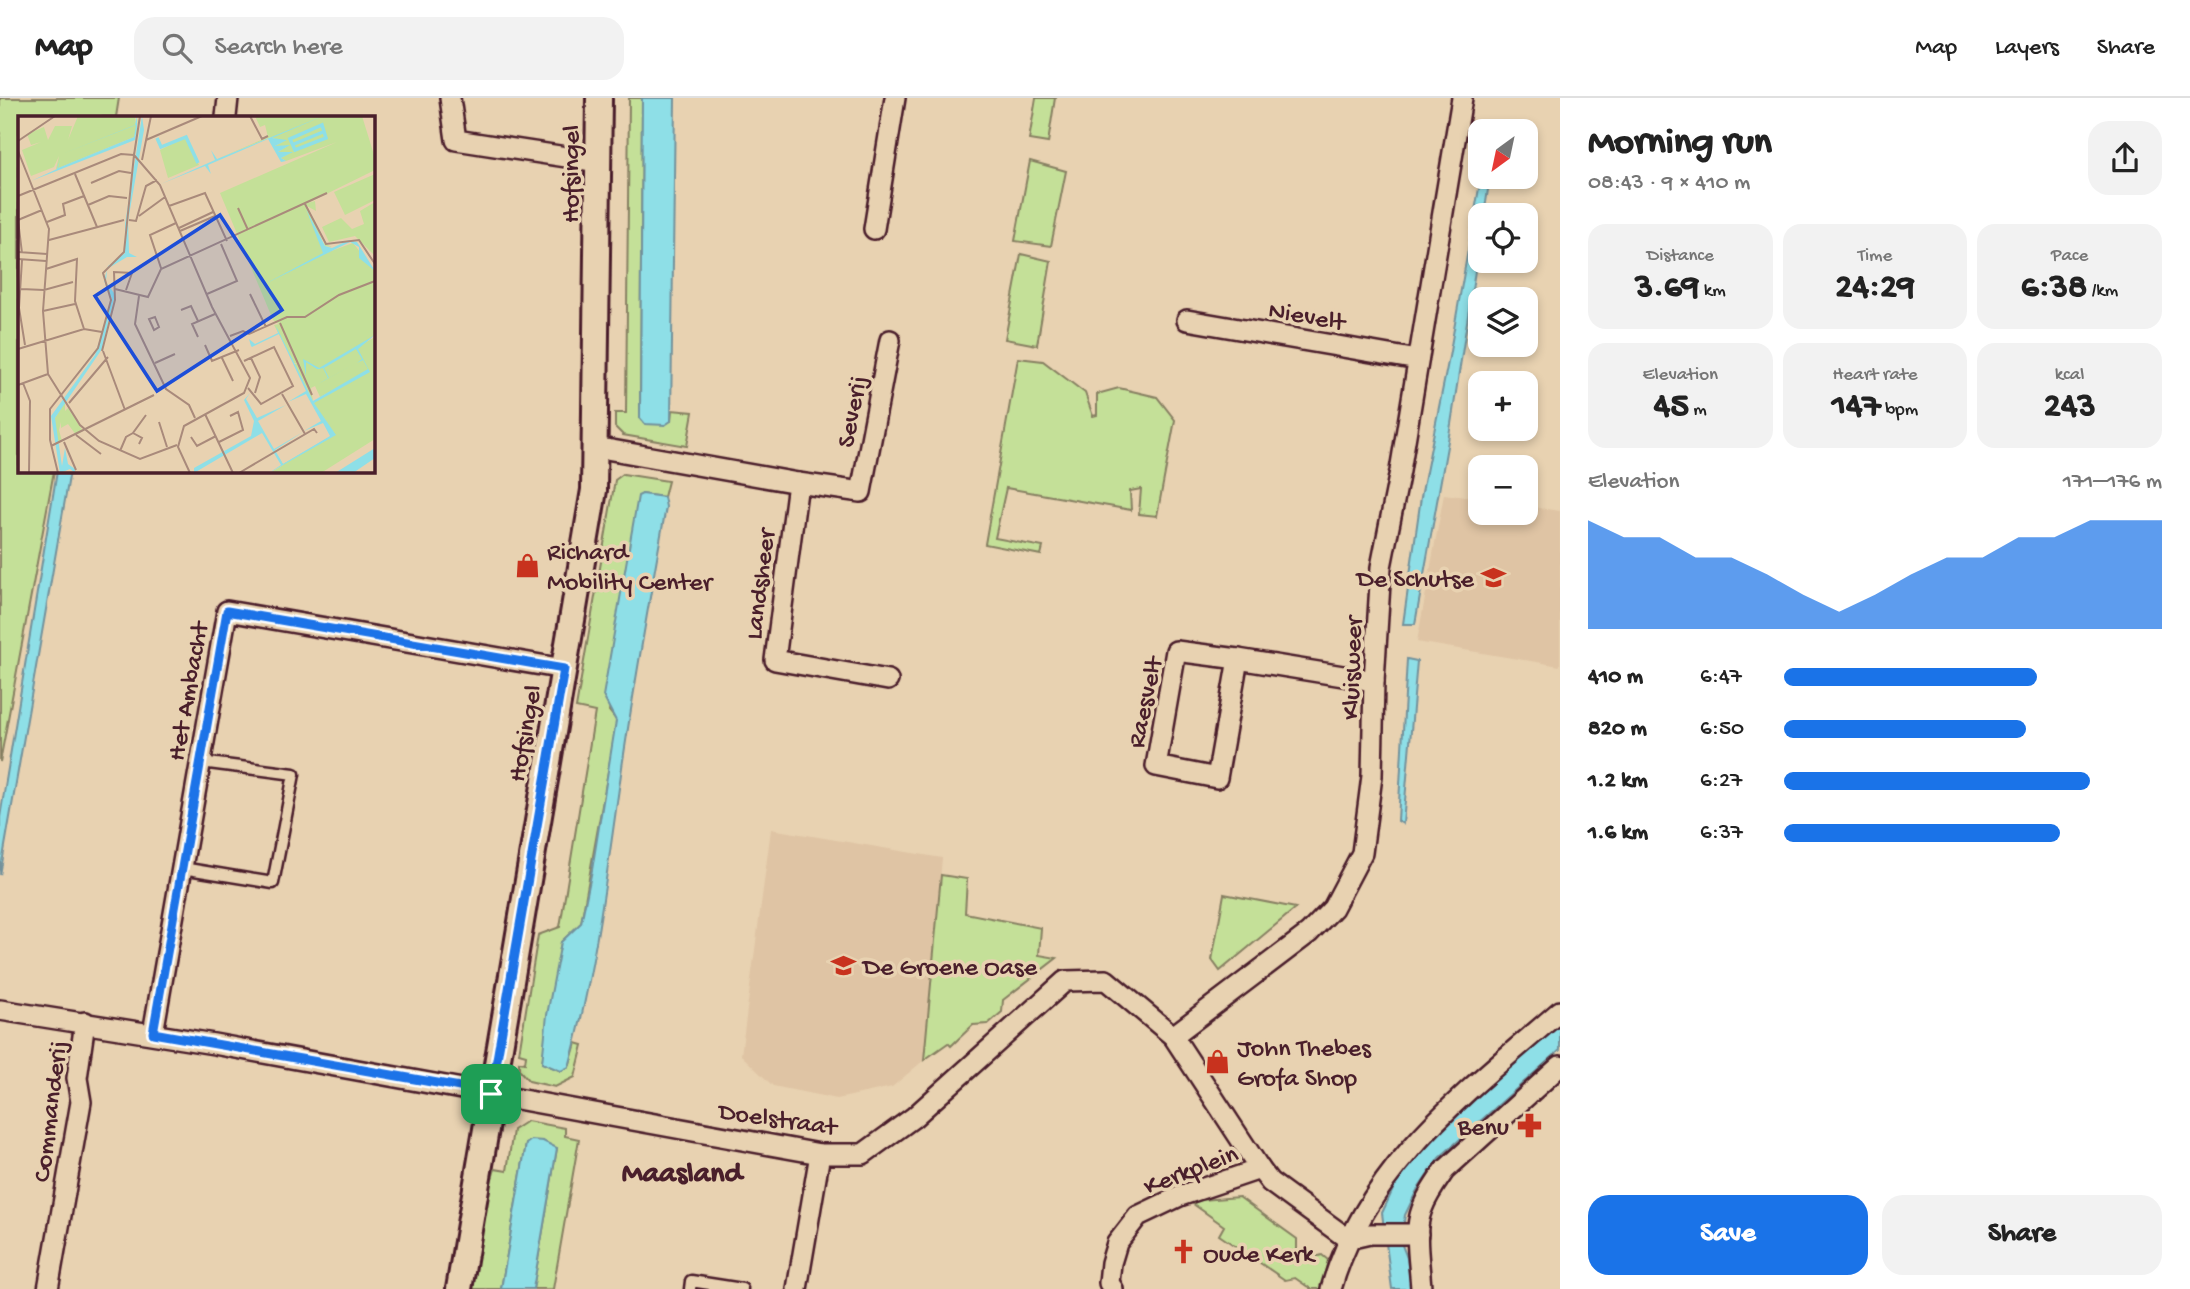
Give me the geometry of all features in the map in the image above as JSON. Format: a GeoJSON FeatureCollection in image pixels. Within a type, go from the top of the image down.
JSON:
{"type":"FeatureCollection","features":[{"type":"Feature","properties":{"kind":"street"},"geometry":{"type":"LineString","coordinates":[[226,116],[228,98]]}},
{"type":"Feature","properties":{"kind":"street"},"geometry":{"type":"LineString","coordinates":[[450,98],[456,140],[599,162]]}},
{"type":"Feature","properties":{"kind":"street","name":"Hofsingel"},"geometry":{"type":"LineString","coordinates":[[458,1289],[590,522],[595,447],[599,98]]}},
{"type":"Feature","properties":{"kind":"street"},"geometry":{"type":"LineString","coordinates":[[874,229],[895,98]]}},
{"type":"Feature","properties":{"kind":"street","name":"Kluisweer"},"geometry":{"type":"LineString","coordinates":[[1173,1036],[1309,933],[1333,908],[1362,853],[1373,776],[1374,681],[1381,567],[1462,98]]}},
{"type":"Feature","properties":{"kind":"street","name":"Nievelt"},"geometry":{"type":"LineString","coordinates":[[1187,320],[1418,360]]}},
{"type":"Feature","properties":{"kind":"street","name":"Severij"},"geometry":{"type":"LineString","coordinates":[[798,483],[861,492],[890,340]]}},
{"type":"Feature","properties":{"kind":"street"},"geometry":{"type":"LineString","coordinates":[[595,447],[798,483]]}},
{"type":"Feature","properties":{"kind":"street","name":"Landsheer"},"geometry":{"type":"LineString","coordinates":[[798,483],[775,660],[888,680]]}},
{"type":"Feature","properties":{"kind":"street","name":"Het Ambacht"},"geometry":{"type":"LineString","coordinates":[[153,1033],[227,611],[564,669]]}},
{"type":"Feature","properties":{"kind":"street","name":"Raesvelt"},"geometry":{"type":"LineString","coordinates":[[1238,659],[1217,778],[1156,766],[1176,651],[1238,659],[1374,681]]}},
{"type":"Feature","properties":{"kind":"street","name":"Doelstraat"},"geometry":{"type":"LineString","coordinates":[[0,1010],[153,1033],[820,1153],[863,1154],[914,1117],[1065,981],[1105,979],[1173,1036],[1270,1182],[1348,1239]]}},
{"type":"Feature","properties":{"kind":"street"},"geometry":{"type":"LineString","coordinates":[[1331,1289],[1348,1239],[1380,1188],[1418,1140],[1443,1113],[1560,1010]]}},
{"type":"Feature","properties":{"kind":"street","name":"Commanderij"},"geometry":{"type":"LineString","coordinates":[[48,1289],[80,1102],[77,1078],[85,1022]]}},
{"type":"Feature","properties":{"kind":"street"},"geometry":{"type":"LineString","coordinates":[[1421,1289],[1412,1234],[1431,1190],[1445,1170],[1560,1066]]}},
{"type":"Feature","properties":{"kind":"street"},"geometry":{"type":"LineString","coordinates":[[797,1289],[820,1153]]}},
{"type":"Feature","properties":{"kind":"street","name":"Kerkplein"},"geometry":{"type":"LineString","coordinates":[[1113,1289],[1109,1283],[1117,1243],[1138,1216],[1180,1196],[1260,1169]]}},
{"type":"Feature","properties":{"kind":"street"},"geometry":{"type":"LineString","coordinates":[[1348,1239],[1370,1234],[1412,1234]]}},
{"type":"Feature","properties":{"kind":"lane"},"geometry":{"type":"LineString","coordinates":[[182,868],[273,883],[294,774],[201,762]]}},
{"type":"Feature","properties":{"kind":"lane"},"geometry":{"type":"LineString","coordinates":[[690,1289],[691,1281],[742,1289]]}},
{"type":"Feature","properties":{"kind":"shaded area","name":"De Schutse"},"geometry":{"type":"Polygon","coordinates":[[[1444,494],[1468,497],[1468,525],[1538,525],[1538,508],[1560,511],[1560,666],[1417,642],[1444,494]]]}},
{"type":"Feature","properties":{"kind":"shaded area","name":"De Groene Oase"},"geometry":{"type":"Polygon","coordinates":[[[771,829],[942,858],[924,1060],[892,1087],[837,1099],[773,1086],[741,1055],[771,829]]]}},
{"type":"Feature","properties":{"kind":"green space"},"geometry":{"type":"Polygon","coordinates":[[[0,98],[119,98],[116,116],[18,116],[18,472],[54,472],[0,762],[0,98]]]}},
{"type":"Feature","properties":{"kind":"green space"},"geometry":{"type":"Polygon","coordinates":[[[629,98],[642,98],[640,418],[671,421],[672,410],[693,412],[687,446],[623,435],[615,427],[615,413],[626,413],[629,98]]]}},
{"type":"Feature","properties":{"kind":"green space"},"geometry":{"type":"Polygon","coordinates":[[[1036,98],[1055,98],[1048,143],[1029,140],[1036,98]]]}},
{"type":"Feature","properties":{"kind":"green space"},"geometry":{"type":"Polygon","coordinates":[[[1030,161],[1066,171],[1051,246],[1015,241],[1030,161]]]}},
{"type":"Feature","properties":{"kind":"green space"},"geometry":{"type":"Polygon","coordinates":[[[1021,254],[1051,261],[1037,345],[1005,339],[1021,254]]]}},
{"type":"Feature","properties":{"kind":"green space"},"geometry":{"type":"Polygon","coordinates":[[[1018,358],[1043,361],[1085,393],[1093,416],[1097,415],[1097,394],[1119,388],[1157,397],[1175,420],[1157,516],[1139,514],[1141,489],[1130,491],[1131,510],[1006,488],[995,538],[1043,547],[1041,555],[985,544],[1018,358]]]}},
{"type":"Feature","properties":{"kind":"green space"},"geometry":{"type":"Polygon","coordinates":[[[623,474],[668,481],[664,497],[642,494],[609,711],[617,721],[581,923],[561,942],[542,1063],[561,1071],[569,1067],[576,1043],[583,1045],[575,1077],[555,1087],[529,1081],[519,1070],[519,1062],[525,1063],[526,1055],[519,1053],[538,935],[560,927],[595,712],[576,708],[615,480],[623,474]]]}},
{"type":"Feature","properties":{"kind":"green space"},"geometry":{"type":"Polygon","coordinates":[[[941,875],[967,879],[965,913],[1041,928],[1039,955],[1057,958],[1003,1000],[1002,1012],[988,1024],[973,1025],[951,1046],[948,1043],[924,1060],[941,875]]]}},
{"type":"Feature","properties":{"kind":"green space"},"geometry":{"type":"Polygon","coordinates":[[[1224,894],[1296,908],[1220,971],[1212,960],[1224,894]]]}},
{"type":"Feature","properties":{"kind":"green space"},"geometry":{"type":"Polygon","coordinates":[[[527,1121],[565,1128],[565,1136],[579,1139],[553,1289],[533,1289],[557,1148],[526,1144],[501,1289],[469,1289],[483,1208],[495,1169],[507,1171],[513,1130],[527,1121]]]}},
{"type":"Feature","properties":{"kind":"green space"},"geometry":{"type":"Polygon","coordinates":[[[1239,1197],[1297,1239],[1297,1250],[1308,1259],[1322,1255],[1328,1260],[1321,1289],[1311,1289],[1295,1278],[1285,1280],[1219,1235],[1224,1226],[1189,1201],[1239,1197]]]}},
{"type":"Feature","properties":{"kind":"water"},"geometry":{"type":"Polygon","coordinates":[[[642,98],[675,98],[671,421],[665,425],[645,424],[640,418],[642,98]]]}},
{"type":"Feature","properties":{"kind":"water"},"geometry":{"type":"Polygon","coordinates":[[[1479,189],[1488,189],[1486,203],[1476,203],[1479,189]]]}},
{"type":"Feature","properties":{"kind":"water"},"geometry":{"type":"Polygon","coordinates":[[[1468,250],[1468,273],[1475,273],[1472,287],[1468,287],[1468,316],[1451,424],[1415,624],[1403,624],[1421,497],[1468,250]]]}},
{"type":"Feature","properties":{"kind":"water"},"geometry":{"type":"Polygon","coordinates":[[[57,472],[70,472],[0,875],[0,817],[57,472]]]}},
{"type":"Feature","properties":{"kind":"water"},"geometry":{"type":"Polygon","coordinates":[[[642,494],[664,497],[666,507],[631,707],[593,958],[569,1067],[561,1071],[542,1063],[547,1015],[561,942],[581,923],[592,870],[616,721],[603,696],[638,496],[642,494]]]}},
{"type":"Feature","properties":{"kind":"water"},"geometry":{"type":"Polygon","coordinates":[[[1407,659],[1417,661],[1403,824],[1398,821],[1407,659]]]}},
{"type":"Feature","properties":{"kind":"water"},"geometry":{"type":"Polygon","coordinates":[[[1560,1024],[1560,1050],[1439,1158],[1416,1192],[1405,1215],[1402,1245],[1407,1258],[1411,1289],[1392,1289],[1382,1213],[1395,1185],[1444,1124],[1560,1024]]]}},
{"type":"Feature","properties":{"kind":"water"},"geometry":{"type":"Polygon","coordinates":[[[531,1140],[543,1141],[557,1148],[533,1289],[501,1289],[526,1144],[531,1140]]]}},
{"type":"Feature","properties":{"kind":"place","name":"Richard Mobility Center"},"geometry":{"type":"Point","coordinates":[527,565]}},
{"type":"Feature","properties":{"kind":"place","name":"De Schutse"},"geometry":{"type":"Point","coordinates":[1494,577]}},
{"type":"Feature","properties":{"kind":"place","name":"De Groene Oase"},"geometry":{"type":"Point","coordinates":[843,965]}},
{"type":"Feature","properties":{"kind":"place","name":"John Thebes Grofa Shop"},"geometry":{"type":"Point","coordinates":[1217,1061]}},
{"type":"Feature","properties":{"kind":"place","name":"Benu"},"geometry":{"type":"Point","coordinates":[1529,1125]}},
{"type":"Feature","properties":{"kind":"place","name":"Oude Kerk"},"geometry":{"type":"Point","coordinates":[1183,1252]}},
{"type":"Feature","properties":{"kind":"district","name":"Maasland"},"geometry":{"type":"Point","coordinates":[682,1171]}},
{"type":"Feature","properties":{"kind":"route"},"geometry":{"type":"LineString","coordinates":[[227,611],[564,669],[491,1094],[153,1033],[227,611]]}}]}
